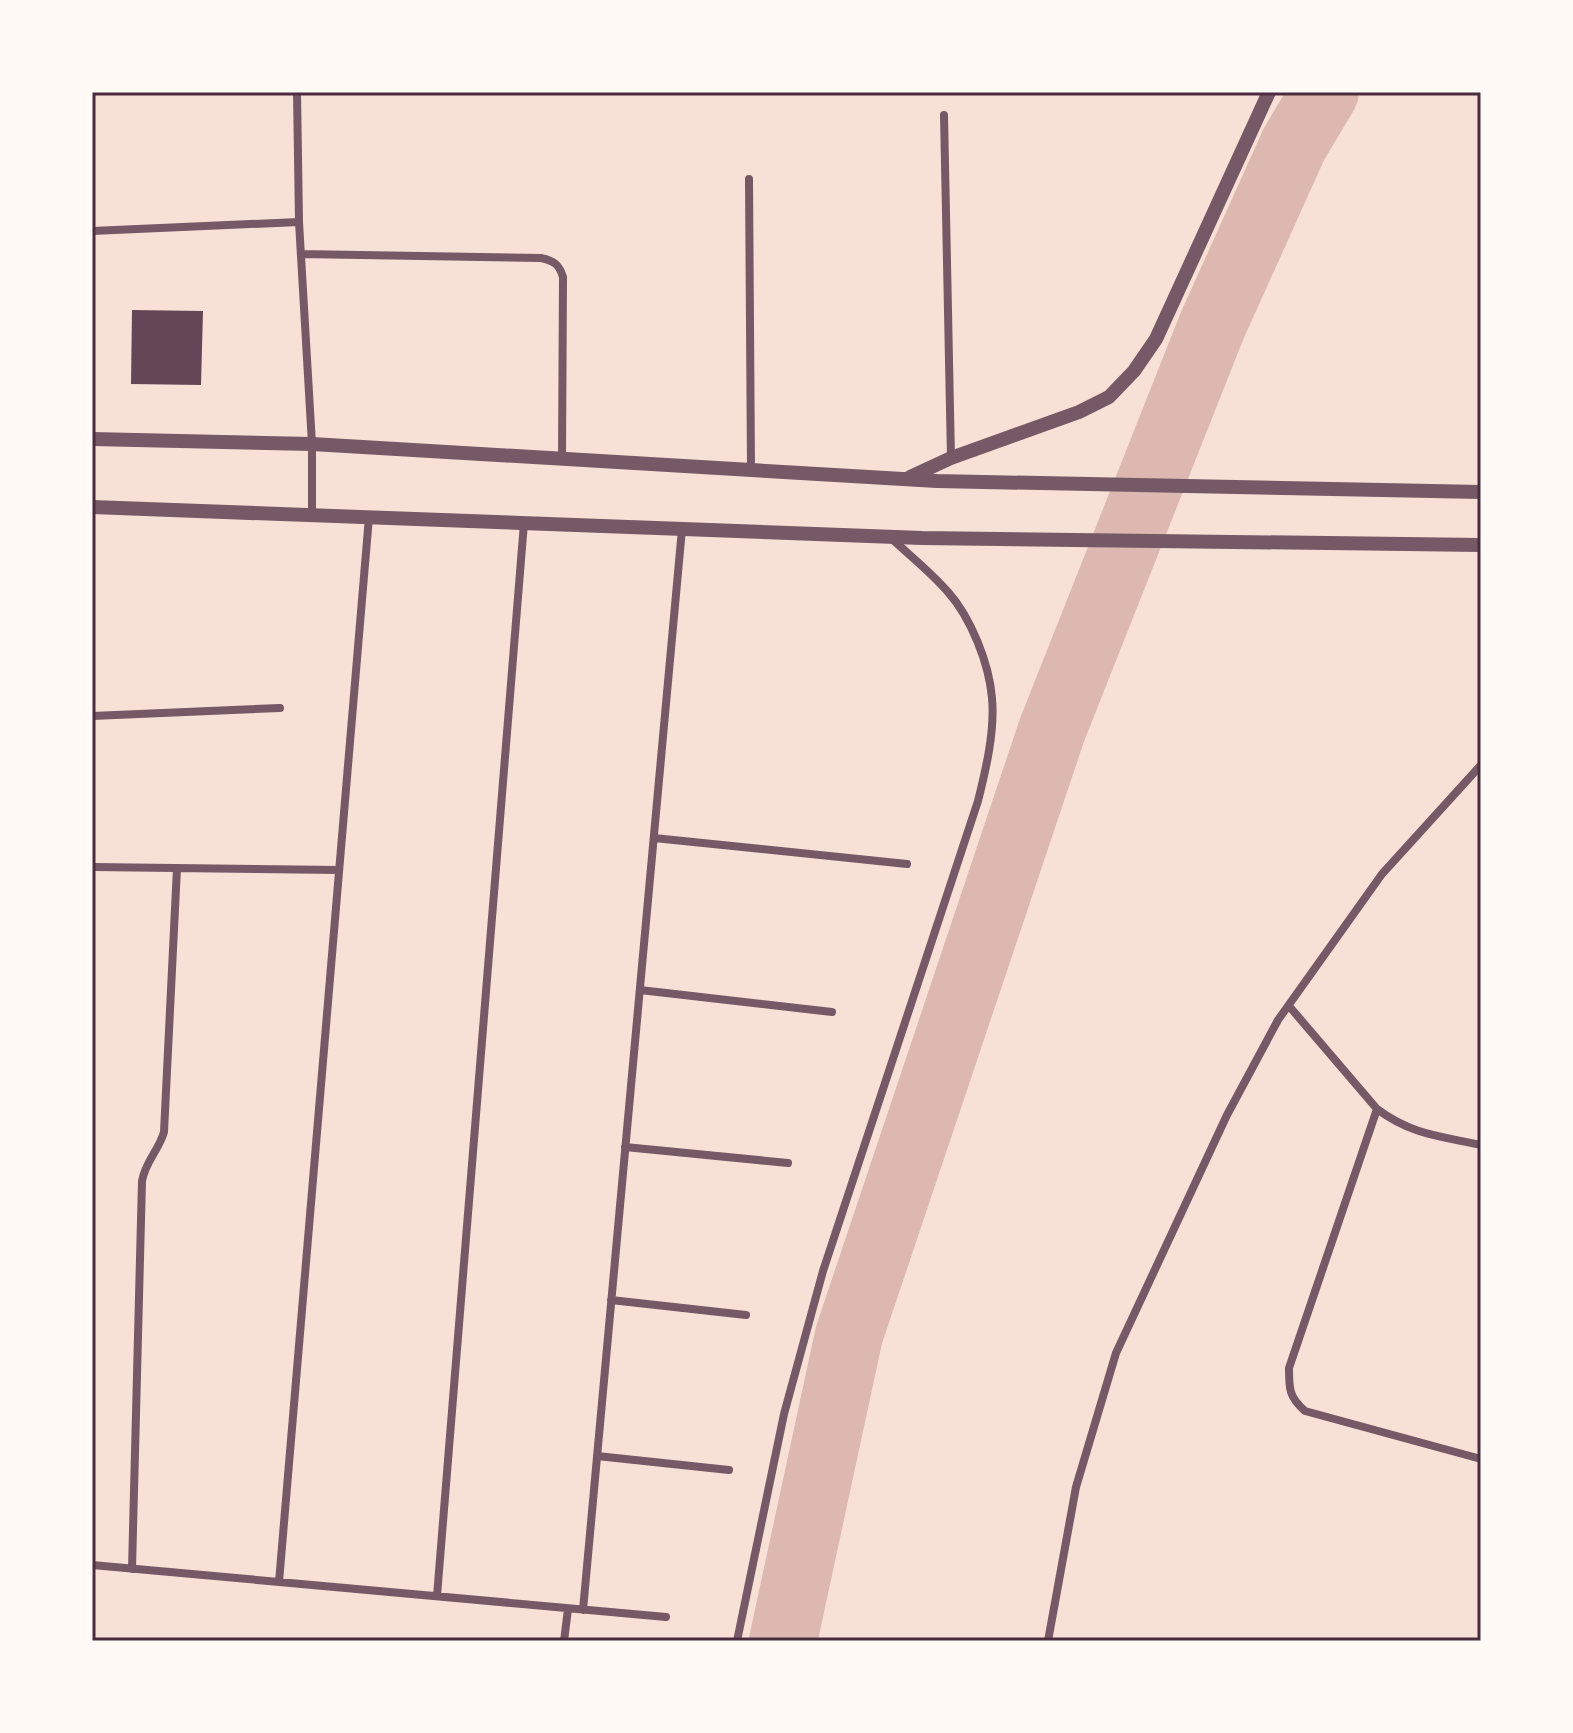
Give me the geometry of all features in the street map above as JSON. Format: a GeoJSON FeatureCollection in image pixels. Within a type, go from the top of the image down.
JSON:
{"type":"FeatureCollection","features":[{"type":"Feature","properties":{"kind":"street"},"geometry":{"type":"LineString","coordinates":[[297,92],[299,222],[312,444],[312,515]]}},
{"type":"Feature","properties":{"kind":"street"},"geometry":{"type":"LineString","coordinates":[[906,479],[951,458],[1079,412],[1109,397],[1134,371],[1156,339],[1269,92]]}},
{"type":"Feature","properties":{"kind":"street"},"geometry":{"type":"LineString","coordinates":[[944,115],[951,458]]}},
{"type":"Feature","properties":{"kind":"street"},"geometry":{"type":"LineString","coordinates":[[749,179],[751,470]]}},
{"type":"Feature","properties":{"kind":"street"},"geometry":{"type":"LineString","coordinates":[[92,231],[299,222]]}},
{"type":"Feature","properties":{"kind":"street"},"geometry":{"type":"LineString","coordinates":[[301,254],[541,258],[553,261],[560,267],[563,277],[562,458]]}},
{"type":"Feature","properties":{"kind":"street"},"geometry":{"type":"LineString","coordinates":[[92,439],[312,444],[937,481],[1481,492]]}},
{"type":"Feature","properties":{"kind":"street"},"geometry":{"type":"LineString","coordinates":[[92,507],[922,538],[1481,545]]}},
{"type":"Feature","properties":{"kind":"street"},"geometry":{"type":"LineString","coordinates":[[279,1582],[369,517]]}},
{"type":"Feature","properties":{"kind":"street"},"geometry":{"type":"LineString","coordinates":[[437,1596],[524,523]]}},
{"type":"Feature","properties":{"kind":"street"},"geometry":{"type":"LineString","coordinates":[[583,1610],[682,529]]}},
{"type":"Feature","properties":{"kind":"street"},"geometry":{"type":"LineString","coordinates":[[737,1641],[784,1414],[823,1271],[978,801],[989,755],[992,699],[984,660],[969,623],[949,592],[890,536]]}},
{"type":"Feature","properties":{"kind":"street"},"geometry":{"type":"LineString","coordinates":[[92,716],[280,708]]}},
{"type":"Feature","properties":{"kind":"street"},"geometry":{"type":"LineString","coordinates":[[1048,1641],[1076,1487],[1116,1353],[1227,1115],[1278,1020],[1382,874],[1481,765]]}},
{"type":"Feature","properties":{"kind":"street"},"geometry":{"type":"LineString","coordinates":[[654,838],[907,864]]}},
{"type":"Feature","properties":{"kind":"street"},"geometry":{"type":"LineString","coordinates":[[92,867],[339,870]]}},
{"type":"Feature","properties":{"kind":"street"},"geometry":{"type":"LineString","coordinates":[[132,1569],[142,1181],[144,1169],[161,1143],[164,1132],[177,868]]}},
{"type":"Feature","properties":{"kind":"street"},"geometry":{"type":"LineString","coordinates":[[640,990],[832,1012]]}},
{"type":"Feature","properties":{"kind":"street"},"geometry":{"type":"LineString","coordinates":[[1289,1006],[1377,1109],[1413,1130],[1481,1145]]}},
{"type":"Feature","properties":{"kind":"street"},"geometry":{"type":"LineString","coordinates":[[1377,1109],[1289,1368],[1289,1387],[1294,1401],[1305,1411],[1481,1459]]}},
{"type":"Feature","properties":{"kind":"street"},"geometry":{"type":"LineString","coordinates":[[625,1147],[788,1163]]}},
{"type":"Feature","properties":{"kind":"street"},"geometry":{"type":"LineString","coordinates":[[611,1300],[746,1315]]}},
{"type":"Feature","properties":{"kind":"street"},"geometry":{"type":"LineString","coordinates":[[597,1456],[729,1470]]}},
{"type":"Feature","properties":{"kind":"street"},"geometry":{"type":"LineString","coordinates":[[92,1565],[666,1617]]}},
{"type":"Feature","properties":{"kind":"street"},"geometry":{"type":"LineString","coordinates":[[564,1641],[568,1609]]}},
{"type":"Feature","properties":{"kind":"building"},"geometry":{"type":"Polygon","coordinates":[[[132,310],[203,311],[201,385],[131,384],[132,310]]]}},
{"type":"Feature","properties":{"kind":"waterway"},"geometry":{"type":"LineString","coordinates":[[783,1641],[849,1335],[1052,730],[1212,326],[1294,144],[1325,92]]}}]}
